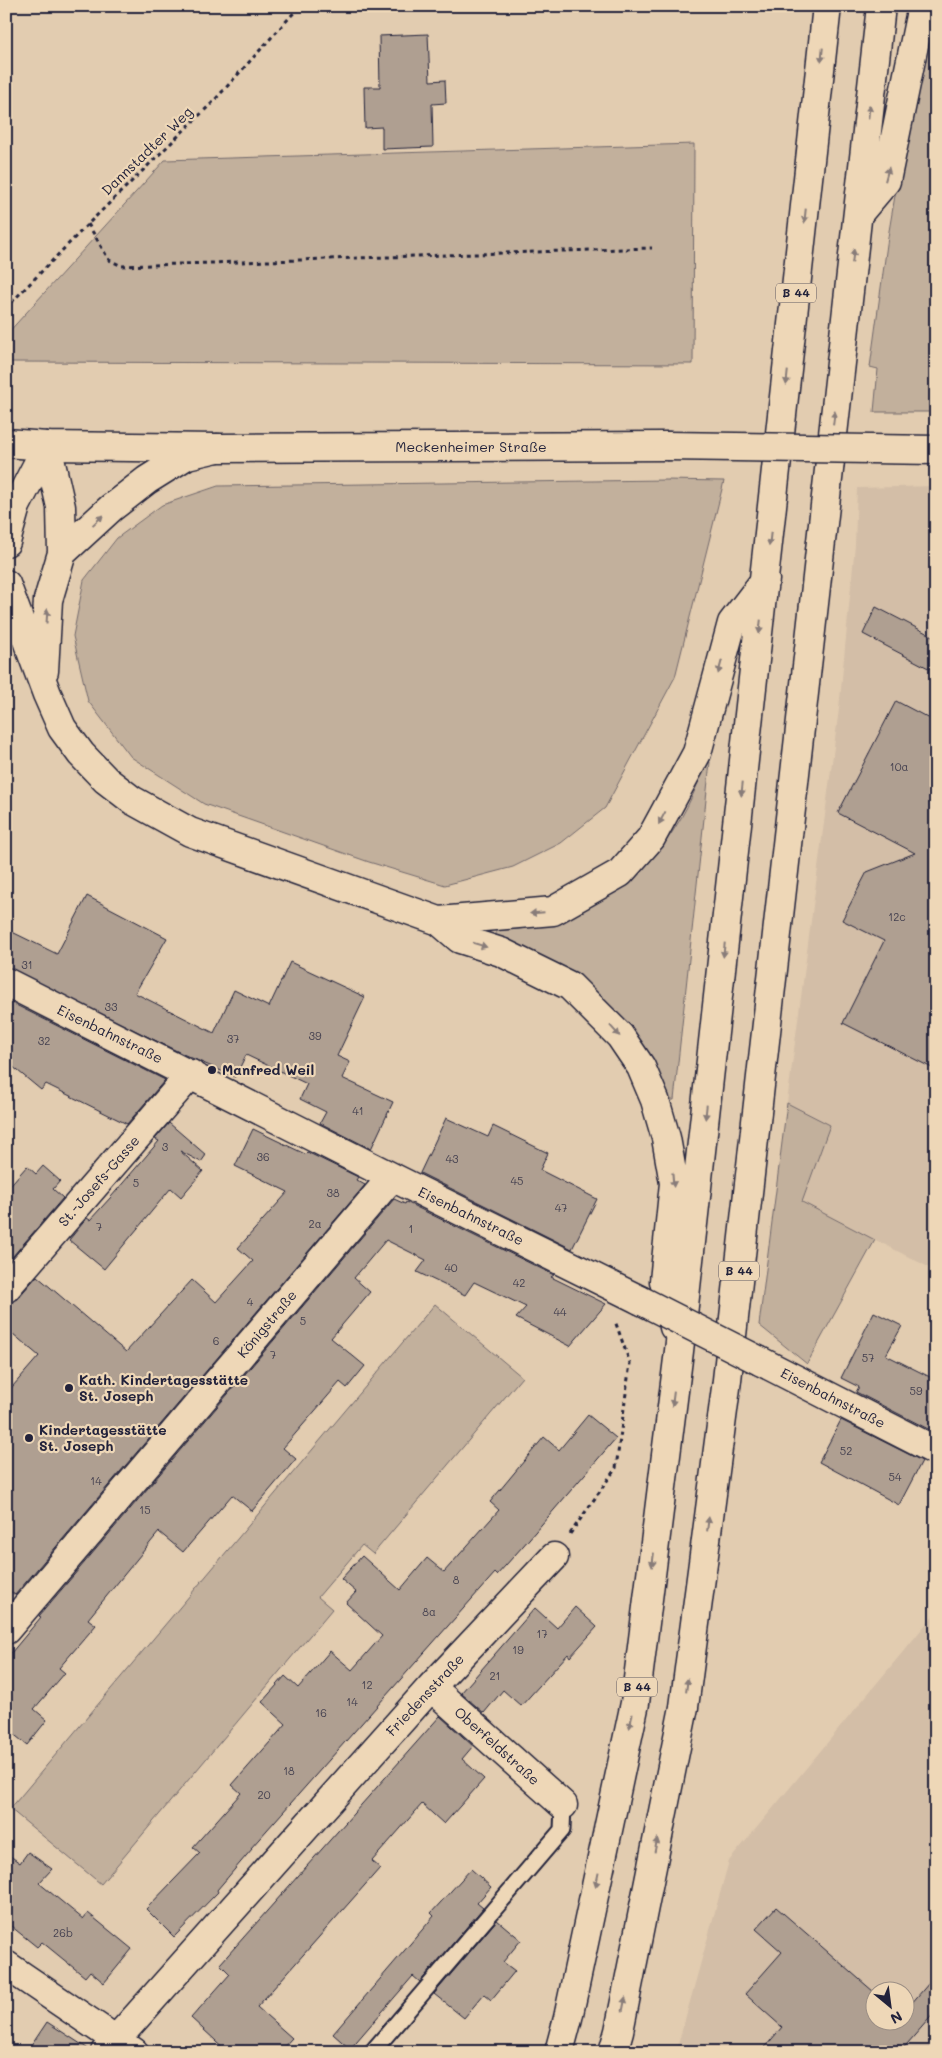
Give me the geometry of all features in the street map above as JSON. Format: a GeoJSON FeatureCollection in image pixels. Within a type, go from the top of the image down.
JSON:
{"type":"FeatureCollection","features":[{"type":"Feature","properties":{"kind":"main road","name":"B 44"},"geometry":{"type":"LineString","coordinates":[[559,2052],[568,2018],[635,1703],[679,1351],[828,6]]}},
{"type":"Feature","properties":{"kind":"main road","name":"B 44"},"geometry":{"type":"LineString","coordinates":[[613,2052],[619,2031],[684,1707],[726,1380],[881,6]]}},
{"type":"Feature","properties":{"kind":"main road"},"geometry":{"type":"LineString","coordinates":[[859,213],[886,181],[922,6]]}},
{"type":"Feature","properties":{"kind":"main road","name":"Meckenheimer Straße"},"geometry":{"type":"LineString","coordinates":[[6,443],[47,446],[217,448],[666,446],[936,450]]}},
{"type":"Feature","properties":{"kind":"main road"},"geometry":{"type":"LineString","coordinates":[[6,542],[16,506],[47,446]]}},
{"type":"Feature","properties":{"kind":"main road"},"geometry":{"type":"LineString","coordinates":[[43,682],[48,600],[62,554],[61,507],[47,446]]}},
{"type":"Feature","properties":{"kind":"main road"},"geometry":{"type":"LineString","coordinates":[[62,554],[110,508],[147,480],[187,455],[217,448]]}},
{"type":"Feature","properties":{"kind":"main road"},"geometry":{"type":"LineString","coordinates":[[439,921],[553,911],[620,873],[651,838],[697,753],[732,623],[765,579]]}},
{"type":"Feature","properties":{"kind":"main road"},"geometry":{"type":"LineString","coordinates":[[6,584],[62,728],[81,754],[106,780],[132,800],[190,832],[439,921],[460,939],[501,952],[570,986],[620,1036],[641,1067],[655,1100],[666,1138],[674,1183],[664,1282],[679,1351]]}},
{"type":"Feature","properties":{"kind":"main road","name":"Eisenbahnstraße"},"geometry":{"type":"LineString","coordinates":[[6,982],[392,1177],[633,1296],[936,1451]]}},
{"type":"Feature","properties":{"kind":"main road","name":"St.-Josefs-Gasse"},"geometry":{"type":"LineString","coordinates":[[6,1288],[191,1074]]}},
{"type":"Feature","properties":{"kind":"main road","name":"Königstraße"},"geometry":{"type":"LineString","coordinates":[[6,1630],[392,1177]]}},
{"type":"Feature","properties":{"kind":"main road","name":"Friedensstraße"},"geometry":{"type":"LineString","coordinates":[[118,2048],[431,1687],[554,1557]]}},
{"type":"Feature","properties":{"kind":"main road","name":"Oberfeldstraße"},"geometry":{"type":"LineString","coordinates":[[431,1687],[563,1805]]}},
{"type":"Feature","properties":{"kind":"main road"},"geometry":{"type":"LineString","coordinates":[[6,1965],[118,2048]]}},
{"type":"Feature","properties":{"kind":"lane"},"geometry":{"type":"LineString","coordinates":[[372,2052],[562,1830],[563,1805]]}},
{"type":"Feature","properties":{"kind":"path","name":"Dannstadter Weg"},"geometry":{"type":"LineString","coordinates":[[6,308],[88,224],[212,103],[300,6]]}},
{"type":"Feature","properties":{"kind":"path"},"geometry":{"type":"LineString","coordinates":[[88,224],[109,260],[122,266],[652,248]]}},
{"type":"Feature","properties":{"kind":"path"},"geometry":{"type":"LineString","coordinates":[[554,1557],[616,1468],[630,1363],[614,1318],[633,1296]]}},
{"type":"Feature","properties":{"kind":"shaded area"},"geometry":{"type":"Polygon","coordinates":[[[936,6],[936,412],[874,412],[878,369],[870,367],[888,237],[910,107],[936,6]]]}},
{"type":"Feature","properties":{"kind":"shaded area"},"geometry":{"type":"Polygon","coordinates":[[[694,144],[693,364],[6,362],[6,335],[165,160],[694,144]]]}},
{"type":"Feature","properties":{"kind":"shaded area"},"geometry":{"type":"Polygon","coordinates":[[[666,480],[724,481],[675,677],[605,808],[561,843],[513,867],[445,885],[369,862],[204,804],[131,757],[88,701],[73,636],[84,580],[117,538],[162,505],[218,486],[666,480]]]}},
{"type":"Feature","properties":{"kind":"shaded area"},"geometry":{"type":"Polygon","coordinates":[[[936,486],[936,1271],[802,1202],[830,1125],[787,1103],[839,709],[855,545],[857,488],[936,486]]]}},
{"type":"Feature","properties":{"kind":"shaded area"},"geometry":{"type":"Polygon","coordinates":[[[710,762],[674,1100],[669,1100],[649,1054],[618,1014],[601,997],[563,969],[542,957],[496,937],[496,931],[542,925],[571,915],[598,902],[623,885],[664,844],[680,820],[694,793],[705,763],[710,762]]]}},
{"type":"Feature","properties":{"kind":"shaded area"},"geometry":{"type":"Polygon","coordinates":[[[787,1103],[830,1125],[802,1202],[875,1240],[807,1364],[759,1325],[787,1103]]]}},
{"type":"Feature","properties":{"kind":"shaded area"},"geometry":{"type":"Polygon","coordinates":[[[435,1304],[522,1377],[373,1554],[362,1545],[318,1597],[332,1609],[101,1884],[10,1809],[435,1304]]]}},
{"type":"Feature","properties":{"kind":"shaded area"},"geometry":{"type":"Polygon","coordinates":[[[936,1612],[936,2052],[676,2052],[729,1861],[936,1612]]]}},
{"type":"Feature","properties":{"kind":"building"},"geometry":{"type":"Polygon","coordinates":[[[428,34],[430,81],[445,80],[446,103],[432,104],[433,147],[382,149],[382,127],[365,128],[364,87],[380,87],[379,36],[428,34]]]}},
{"type":"Feature","properties":{"kind":"building"},"geometry":{"type":"Polygon","coordinates":[[[876,607],[936,638],[936,672],[863,634],[876,607]]]}},
{"type":"Feature","properties":{"kind":"building"},"geometry":{"type":"Polygon","coordinates":[[[896,701],[936,722],[936,1070],[843,1023],[884,941],[842,920],[867,872],[915,853],[838,813],[896,701]]]}},
{"type":"Feature","properties":{"kind":"building"},"geometry":{"type":"Polygon","coordinates":[[[87,896],[167,938],[135,993],[214,1033],[234,990],[269,1007],[290,962],[365,997],[337,1056],[350,1062],[342,1078],[393,1102],[371,1149],[320,1123],[326,1112],[300,1099],[307,1084],[246,1055],[235,1077],[185,1055],[6,967],[6,929],[57,954],[87,896]]]}},
{"type":"Feature","properties":{"kind":"building"},"geometry":{"type":"Polygon","coordinates":[[[6,1000],[165,1080],[127,1124],[46,1084],[41,1090],[6,1061],[6,1000]]]}},
{"type":"Feature","properties":{"kind":"building"},"geometry":{"type":"Polygon","coordinates":[[[446,1118],[488,1137],[493,1126],[548,1153],[540,1170],[597,1199],[572,1249],[420,1173],[446,1118]]]}},
{"type":"Feature","properties":{"kind":"building"},"geometry":{"type":"Polygon","coordinates":[[[169,1123],[206,1155],[201,1162],[180,1151],[203,1171],[181,1197],[171,1188],[104,1269],[69,1240],[87,1218],[90,1220],[111,1197],[159,1141],[155,1139],[169,1123]]]}},
{"type":"Feature","properties":{"kind":"building"},"geometry":{"type":"Polygon","coordinates":[[[253,1129],[305,1154],[307,1152],[358,1177],[356,1180],[365,1185],[15,1595],[6,1588],[6,1394],[39,1356],[6,1328],[6,1303],[17,1299],[37,1276],[126,1352],[192,1280],[216,1302],[253,1261],[238,1248],[288,1192],[235,1166],[253,1129]]]}},
{"type":"Feature","properties":{"kind":"building"},"geometry":{"type":"Polygon","coordinates":[[[27,1166],[36,1174],[43,1166],[60,1181],[53,1189],[63,1198],[6,1264],[6,1190],[27,1166]]]}},
{"type":"Feature","properties":{"kind":"building"},"geometry":{"type":"Polygon","coordinates":[[[394,1199],[405,1204],[406,1202],[554,1275],[551,1277],[606,1304],[570,1346],[516,1318],[526,1307],[474,1282],[465,1295],[417,1272],[426,1260],[386,1240],[354,1278],[370,1292],[331,1338],[365,1366],[347,1388],[340,1382],[283,1448],[296,1459],[252,1511],[232,1495],[183,1552],[159,1532],[88,1619],[96,1625],[59,1668],[65,1673],[34,1709],[47,1720],[27,1745],[6,1728],[6,1659],[41,1617],[39,1616],[394,1199]]]}},
{"type":"Feature","properties":{"kind":"building"},"geometry":{"type":"Polygon","coordinates":[[[874,1312],[902,1326],[886,1355],[936,1380],[936,1433],[856,1392],[859,1387],[841,1378],[874,1312]]]}},
{"type":"Feature","properties":{"kind":"building"},"geometry":{"type":"Polygon","coordinates":[[[588,1415],[616,1438],[523,1546],[497,1575],[495,1573],[251,1848],[217,1890],[218,1892],[174,1937],[146,1909],[200,1853],[193,1847],[241,1793],[232,1785],[286,1724],[262,1702],[285,1676],[298,1688],[330,1651],[352,1670],[382,1636],[346,1603],[356,1592],[341,1579],[362,1556],[400,1590],[427,1558],[444,1572],[499,1510],[490,1502],[544,1437],[559,1450],[588,1415]]]}},
{"type":"Feature","properties":{"kind":"building"},"geometry":{"type":"Polygon","coordinates":[[[841,1420],[922,1461],[899,1505],[819,1462],[841,1420]]]}},
{"type":"Feature","properties":{"kind":"building"},"geometry":{"type":"Polygon","coordinates":[[[575,1607],[597,1627],[570,1657],[568,1654],[521,1706],[503,1690],[484,1713],[461,1693],[535,1608],[557,1628],[575,1607]]]}},
{"type":"Feature","properties":{"kind":"building"},"geometry":{"type":"Polygon","coordinates":[[[440,1716],[473,1746],[462,1759],[484,1779],[444,1824],[422,1804],[372,1861],[380,1868],[257,2007],[292,2038],[279,2052],[228,2052],[191,2018],[230,1974],[220,1964],[440,1716]]]}},
{"type":"Feature","properties":{"kind":"building"},"geometry":{"type":"Polygon","coordinates":[[[28,1852],[52,1869],[39,1883],[83,1919],[88,1913],[132,1949],[104,1983],[90,1971],[85,1977],[42,1942],[37,1947],[6,1922],[6,1853],[20,1863],[28,1852]]]}},
{"type":"Feature","properties":{"kind":"building"},"geometry":{"type":"Polygon","coordinates":[[[471,1869],[491,1887],[477,1903],[483,1908],[420,1982],[413,1976],[350,2049],[333,2034],[434,1916],[431,1913],[471,1869]]]}},
{"type":"Feature","properties":{"kind":"building"},"geometry":{"type":"Polygon","coordinates":[[[776,1907],[864,1983],[864,2030],[914,2030],[914,2000],[936,1975],[936,2011],[900,2052],[761,2052],[782,2027],[745,1994],[782,1952],[756,1929],[776,1907]]]}},
{"type":"Feature","properties":{"kind":"building"},"geometry":{"type":"Polygon","coordinates":[[[497,1920],[521,1940],[503,1962],[515,1971],[491,2000],[484,1994],[464,2018],[434,1994],[497,1920]]]}},
{"type":"Feature","properties":{"kind":"building"},"geometry":{"type":"Polygon","coordinates":[[[47,2022],[90,2050],[90,2052],[27,2052],[47,2022]]]}},
{"type":"Feature","properties":{"kind":"place","name":"Manfred Weil"},"geometry":{"type":"Point","coordinates":[212,1070]}},
{"type":"Feature","properties":{"kind":"place","name":"Kath. Kindertagesstätte St. Joseph"},"geometry":{"type":"Point","coordinates":[69,1388]}},
{"type":"Feature","properties":{"kind":"place","name":"Kindertagesstätte St. Joseph"},"geometry":{"type":"Point","coordinates":[29,1438]}}]}
